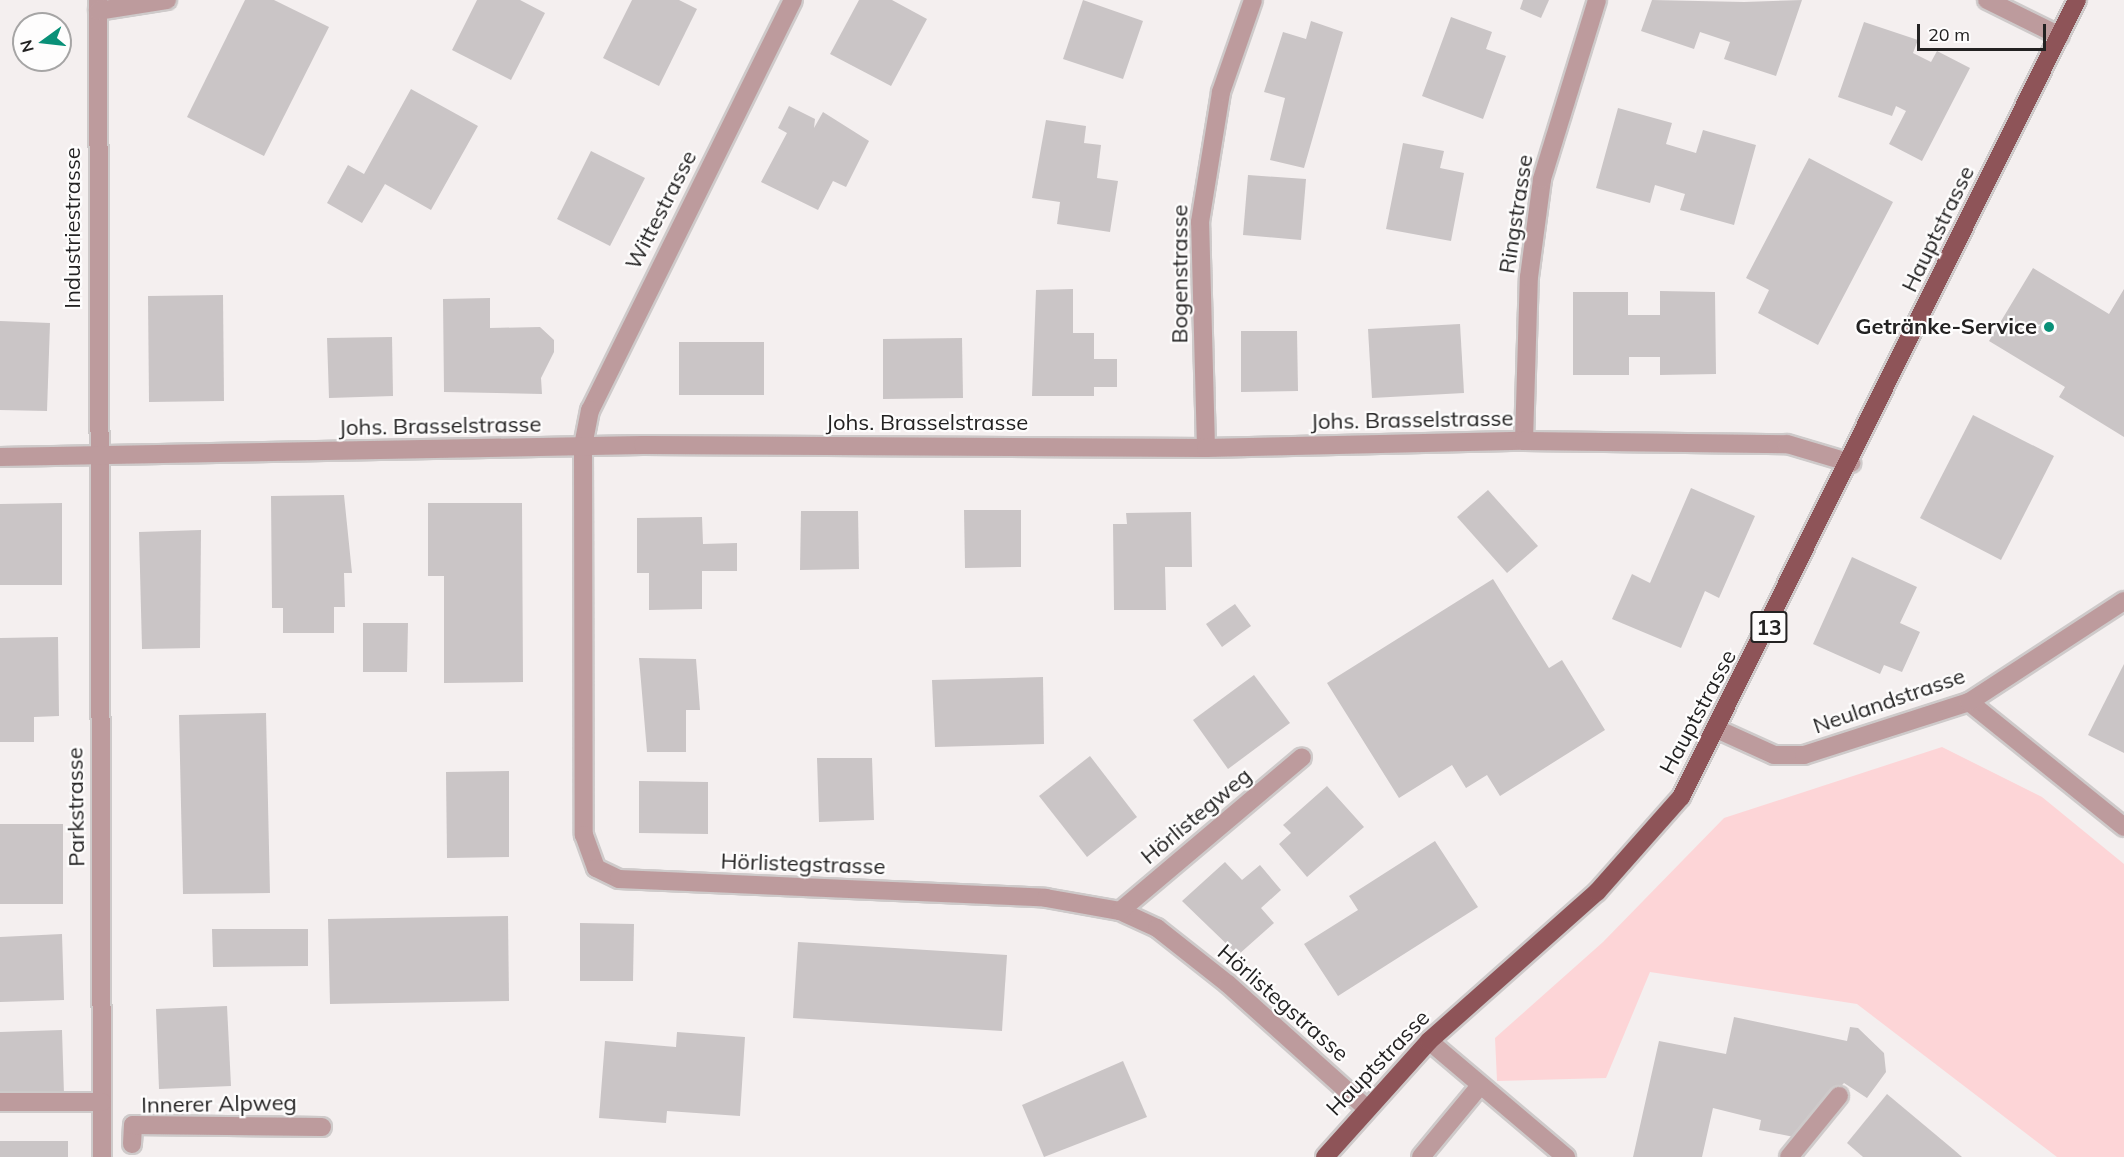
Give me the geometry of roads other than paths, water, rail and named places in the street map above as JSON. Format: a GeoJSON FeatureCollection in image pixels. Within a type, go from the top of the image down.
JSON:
{"type":"FeatureCollection","features":[{"type":"Feature","properties":{"kind":"main road","name":"Hauptstrasse"},"geometry":{"type":"LineString","coordinates":[[1325,1157],[1365,1107],[1429,1041],[1641,848],[1681,797],[1719,730],[2077,0]]}},
{"type":"Feature","properties":{"kind":"street"},"geometry":{"type":"LineString","coordinates":[[98,6],[167,0]]}},
{"type":"Feature","properties":{"kind":"street","name":"Wittestrasse"},"geometry":{"type":"LineString","coordinates":[[583,446],[597,391],[793,0]]}},
{"type":"Feature","properties":{"kind":"street","name":"Bogenstrasse"},"geometry":{"type":"LineString","coordinates":[[1206,448],[1200,222],[1221,92],[1253,0]]}},
{"type":"Feature","properties":{"kind":"street","name":"Ringstrasse"},"geometry":{"type":"LineString","coordinates":[[1524,441],[1529,277],[1542,179],[1597,0]]}},
{"type":"Feature","properties":{"kind":"street"},"geometry":{"type":"LineString","coordinates":[[1987,0],[2060,36]]}},
{"type":"Feature","properties":{"kind":"street","name":"Industriestrasse"},"geometry":{"type":"LineString","coordinates":[[97,456],[98,6]]}},
{"type":"Feature","properties":{"kind":"street","name":"Johs. Brasselstrasse"},"geometry":{"type":"LineString","coordinates":[[0,457],[583,446],[1206,448],[1524,441],[1787,444],[1851,463]]}},
{"type":"Feature","properties":{"kind":"street","name":"Hörlistegstrasse"},"geometry":{"type":"LineString","coordinates":[[583,446],[584,835],[596,868],[619,879],[1046,898],[1120,911],[1157,928],[1228,984],[1365,1107]]}},
{"type":"Feature","properties":{"kind":"street","name":"Parkstrasse"},"geometry":{"type":"LineString","coordinates":[[97,456],[102,1157]]}},
{"type":"Feature","properties":{"kind":"street","name":"Neulandstrasse"},"geometry":{"type":"LineString","coordinates":[[1719,730],[1774,755],[1804,755],[1969,702],[2124,601]]}},
{"type":"Feature","properties":{"kind":"street"},"geometry":{"type":"LineString","coordinates":[[1969,702],[2124,827]]}},
{"type":"Feature","properties":{"kind":"street","name":"Hörlistegweg"},"geometry":{"type":"LineString","coordinates":[[1120,911],[1302,757]]}},
{"type":"Feature","properties":{"kind":"street"},"geometry":{"type":"LineString","coordinates":[[1429,1041],[1479,1087],[1566,1157]]}},
{"type":"Feature","properties":{"kind":"street"},"geometry":{"type":"LineString","coordinates":[[1421,1157],[1479,1087]]}},
{"type":"Feature","properties":{"kind":"street"},"geometry":{"type":"LineString","coordinates":[[1789,1157],[1839,1096]]}},
{"type":"Feature","properties":{"kind":"street"},"geometry":{"type":"LineString","coordinates":[[0,1102],[102,1102]]}},
{"type":"Feature","properties":{"kind":"street","name":"Innerer Alpweg"},"geometry":{"type":"LineString","coordinates":[[132,1144],[133,1125],[322,1127]]}},
{"type":"Feature","properties":{"kind":"place","name":"Getränke-Service"},"geometry":{"type":"Point","coordinates":[2049,327]}}]}
